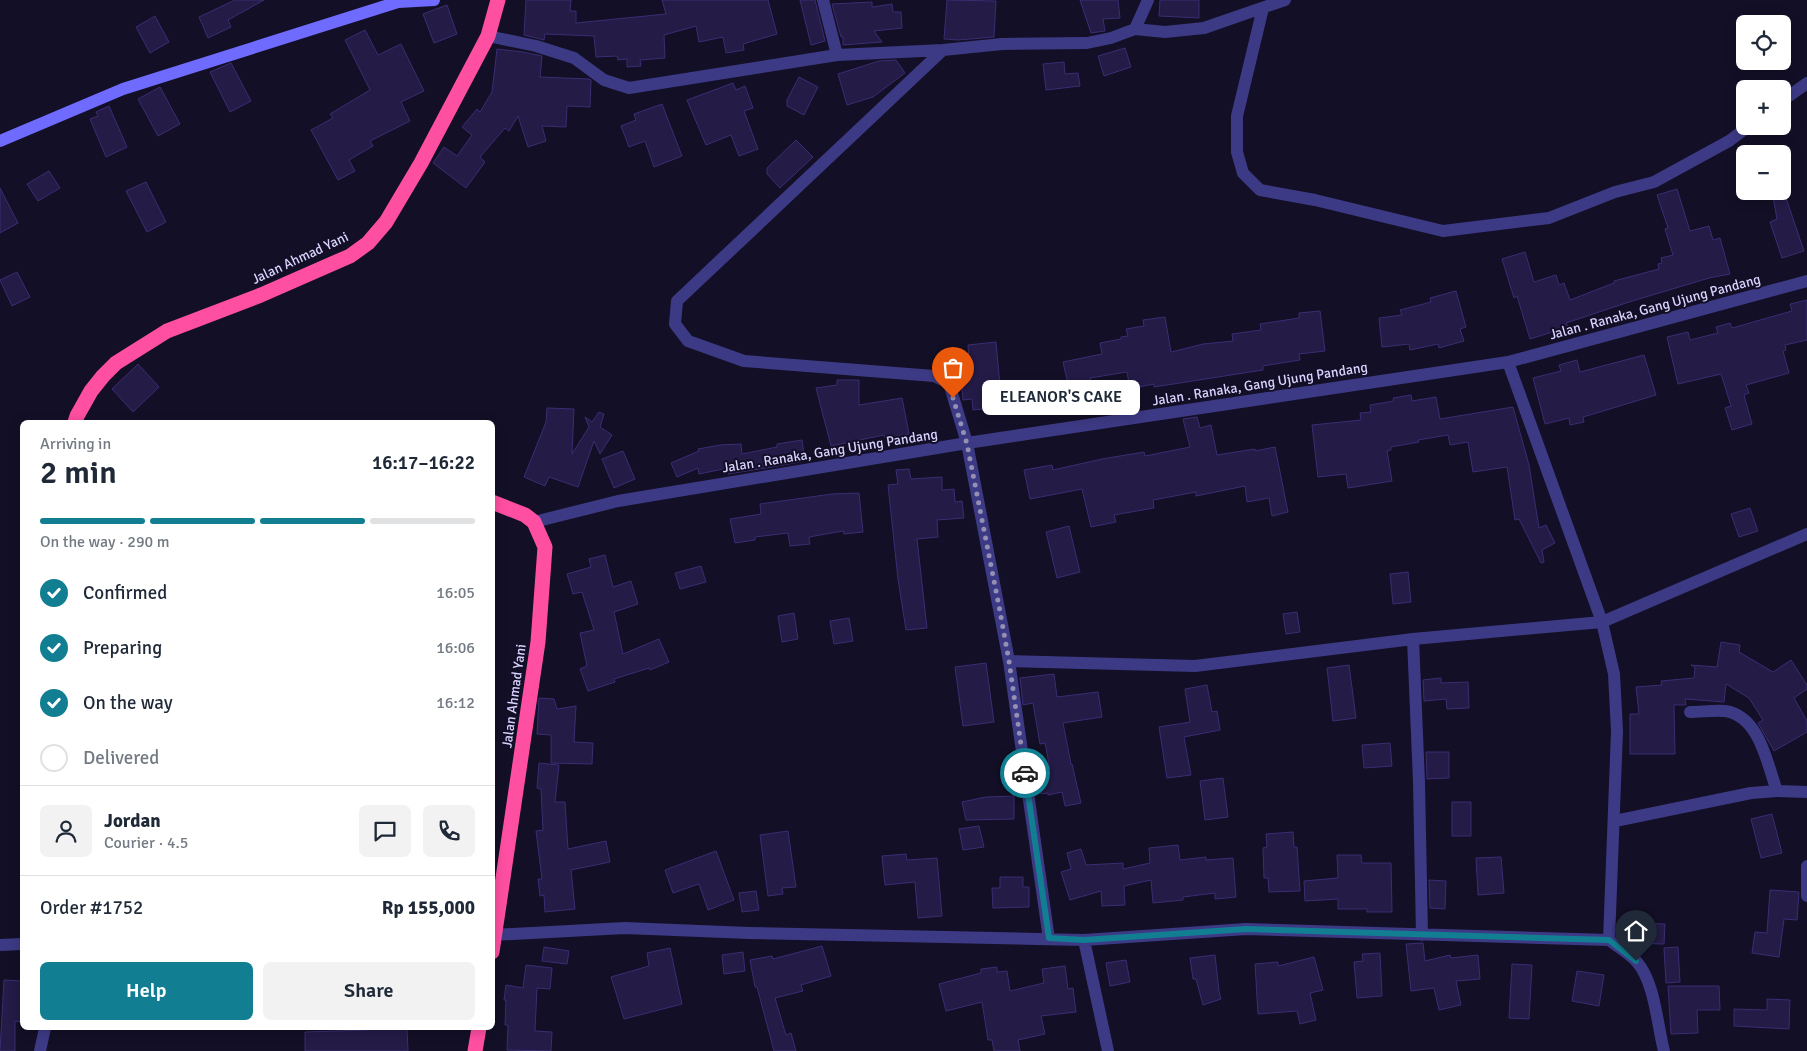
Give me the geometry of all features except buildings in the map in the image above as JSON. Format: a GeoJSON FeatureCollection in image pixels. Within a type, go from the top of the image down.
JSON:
{"type":"FeatureCollection","features":[{"type":"Feature","properties":{"kind":"highway","name":"Jalan Ahmad Yani"},"geometry":{"type":"LineString","coordinates":[[76,420],[91,391],[116,363],[167,331],[260,296],[350,256],[368,243],[386,222],[407,189],[488,36],[498,0]]}},
{"type":"Feature","properties":{"kind":"highway"},"geometry":{"type":"LineString","coordinates":[[495,503],[525,514],[534,522]]}},
{"type":"Feature","properties":{"kind":"highway","name":"Jalan Ahmad Yani"},"geometry":{"type":"LineString","coordinates":[[495,928],[539,633],[545,547],[534,522]]}},
{"type":"Feature","properties":{"kind":"highway"},"geometry":{"type":"LineString","coordinates":[[475,1051],[479,1030]]}},
{"type":"Feature","properties":{"kind":"street"},"geometry":{"type":"LineString","coordinates":[[0,141],[123,89],[398,2],[434,0]]}},
{"type":"Feature","properties":{"kind":"street"},"geometry":{"type":"LineString","coordinates":[[823,0],[837,55]]}},
{"type":"Feature","properties":{"kind":"street"},"geometry":{"type":"LineString","coordinates":[[1135,29],[1148,0]]}},
{"type":"Feature","properties":{"kind":"street"},"geometry":{"type":"LineString","coordinates":[[488,36],[536,46],[574,58],[604,80],[629,88],[837,55],[943,50],[1002,44],[1087,43],[1112,38],[1135,29],[1165,32],[1204,28],[1285,0]]}},
{"type":"Feature","properties":{"kind":"street"},"geometry":{"type":"LineString","coordinates":[[1263,8],[1237,116],[1237,152],[1243,173],[1260,190],[1316,200],[1443,231],[1549,218],[1615,192],[1654,182],[1737,135]]}},
{"type":"Feature","properties":{"kind":"street"},"geometry":{"type":"LineString","coordinates":[[943,50],[677,301],[675,324],[688,340],[744,361],[934,376],[949,383],[967,444],[1009,661],[1049,938]]}},
{"type":"Feature","properties":{"kind":"street"},"geometry":{"type":"LineString","coordinates":[[1791,95],[1807,83]]}},
{"type":"Feature","properties":{"kind":"street","name":"Jalan . Ranaka, Gang Ujung Pandang"},"geometry":{"type":"LineString","coordinates":[[534,522],[618,501],[967,444],[1508,362],[1807,281]]}},
{"type":"Feature","properties":{"kind":"street"},"geometry":{"type":"LineString","coordinates":[[1508,362],[1602,622],[1614,674],[1617,731],[1609,940]]}},
{"type":"Feature","properties":{"kind":"street"},"geometry":{"type":"LineString","coordinates":[[1009,661],[1195,666],[1413,639],[1602,622],[1807,534]]}},
{"type":"Feature","properties":{"kind":"street"},"geometry":{"type":"LineString","coordinates":[[1413,639],[1419,782],[1422,935]]}},
{"type":"Feature","properties":{"kind":"street"},"geometry":{"type":"LineString","coordinates":[[1690,712],[1723,711],[1745,721],[1756,735],[1777,791]]}},
{"type":"Feature","properties":{"kind":"street"},"geometry":{"type":"LineString","coordinates":[[1615,821],[1751,793],[1777,791],[1807,792]]}},
{"type":"Feature","properties":{"kind":"street"},"geometry":{"type":"LineString","coordinates":[[1807,866],[1807,896]]}},
{"type":"Feature","properties":{"kind":"street"},"geometry":{"type":"LineString","coordinates":[[495,935],[625,928],[749,933],[1084,940],[1246,929],[1609,940],[1636,961],[1645,974],[1650,988],[1664,1051]]}},
{"type":"Feature","properties":{"kind":"street"},"geometry":{"type":"LineString","coordinates":[[1084,940],[1108,1051]]}},
{"type":"Feature","properties":{"kind":"street"},"geometry":{"type":"LineString","coordinates":[[0,945],[20,944]]}},
{"type":"Feature","properties":{"kind":"street"},"geometry":{"type":"LineString","coordinates":[[40,1051],[45,1030]]}},
{"type":"Feature","properties":{"kind":"way so far"},"geometry":{"type":"LineString","coordinates":[[953,398],[967,444],[999,606],[1025,773]]}},
{"type":"Feature","properties":{"kind":"place","name":"ELEANOR'S CAKE"},"geometry":{"type":"Point","coordinates":[953,398]}},
{"type":"Feature","properties":{"kind":"route"},"geometry":{"type":"LineString","coordinates":[[1025,773],[1049,938],[1084,940],[1246,929],[1609,940],[1636,961]]}}]}
